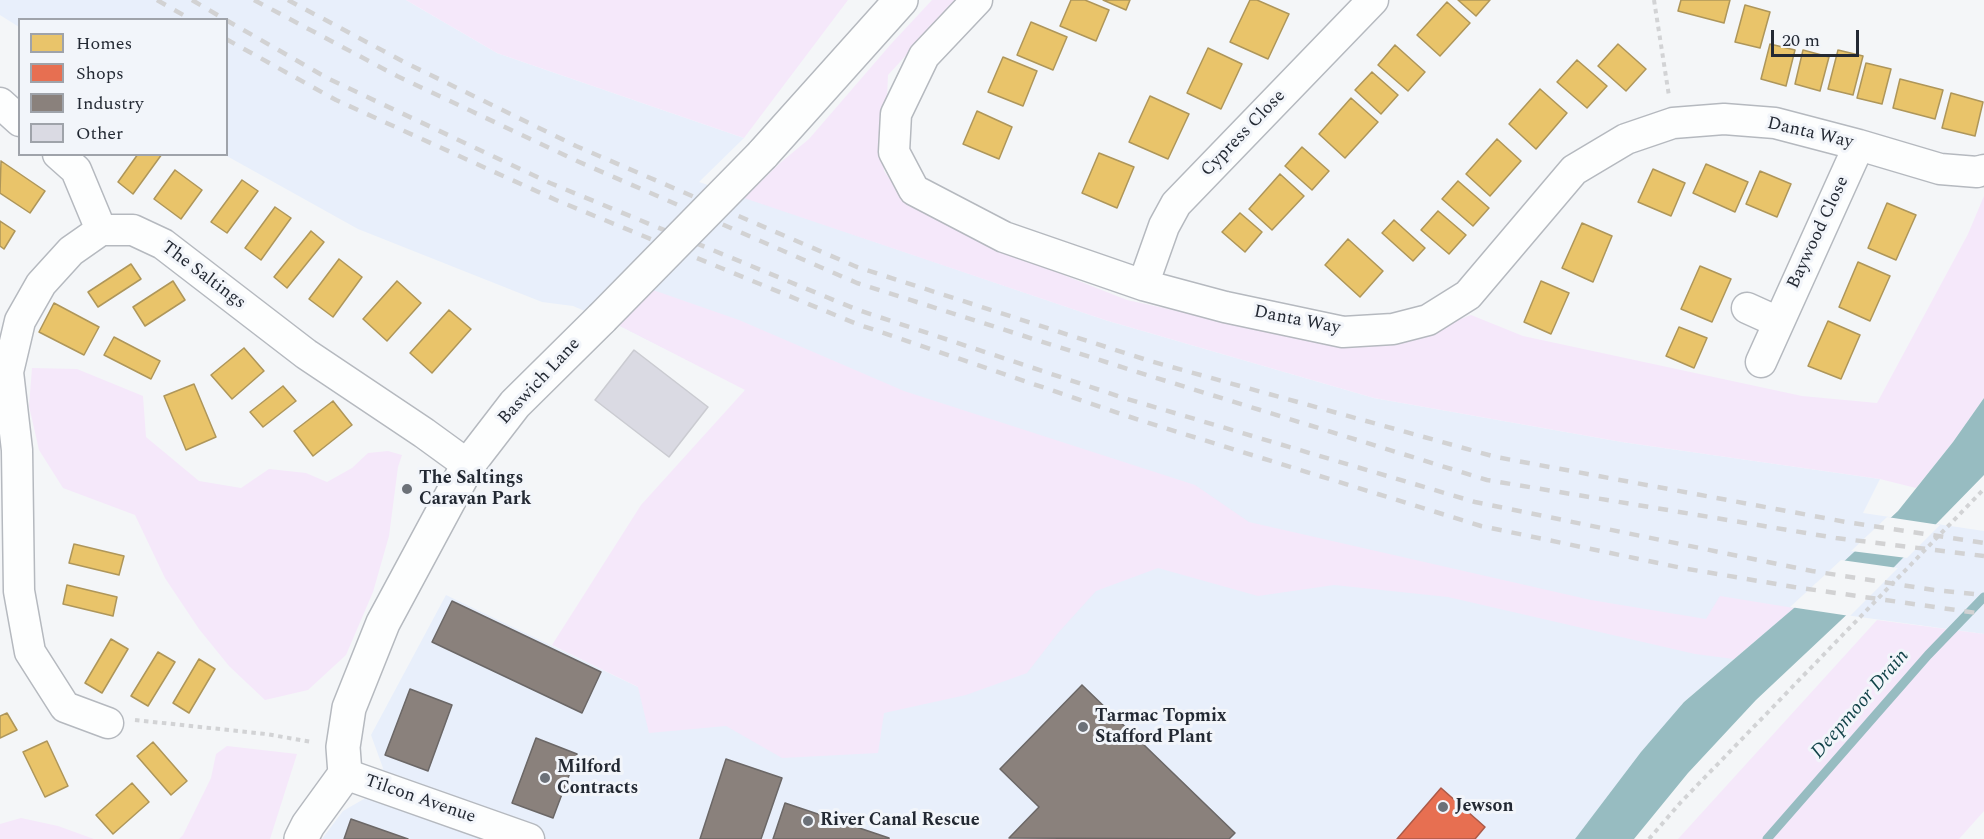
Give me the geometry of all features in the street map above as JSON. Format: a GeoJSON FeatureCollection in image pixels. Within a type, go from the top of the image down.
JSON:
{"type":"FeatureCollection","features":[{"type":"Feature","properties":{"kind":"street","name":"Baswich Lane"},"geometry":{"type":"LineString","coordinates":[[301,839],[344,761],[349,708],[383,623],[468,465],[515,404],[762,155],[901,0]]}},
{"type":"Feature","properties":{"kind":"street","name":"Danta Way"},"geometry":{"type":"LineString","coordinates":[[977,0],[924,56],[896,114],[894,152],[914,190],[1004,237],[1143,285],[1225,307],[1343,332],[1393,329],[1428,320],[1468,295],[1574,170],[1626,139],[1673,123],[1724,119],[1775,123],[1859,145],[1940,170],[1977,172],[1984,170]]}},
{"type":"Feature","properties":{"kind":"street","name":"Cypress Close"},"geometry":{"type":"LineString","coordinates":[[1143,285],[1164,226],[1176,204],[1373,0]]}},
{"type":"Feature","properties":{"kind":"street"},"geometry":{"type":"LineString","coordinates":[[0,103],[18,119]]}},
{"type":"Feature","properties":{"kind":"street","name":"Baywood Close"},"geometry":{"type":"LineString","coordinates":[[1761,362],[1859,145]]}},
{"type":"Feature","properties":{"kind":"street"},"geometry":{"type":"LineString","coordinates":[[60,156],[76,170],[100,230],[71,251],[40,284],[20,321],[8,372],[17,450],[19,591],[30,652],[65,707],[108,723]]}},
{"type":"Feature","properties":{"kind":"street","name":"The Saltings"},"geometry":{"type":"LineString","coordinates":[[100,230],[133,230],[163,244],[306,354],[468,465]]}},
{"type":"Feature","properties":{"kind":"street"},"geometry":{"type":"LineString","coordinates":[[1747,308],[1778,322]]}},
{"type":"Feature","properties":{"kind":"street","name":"Tilcon Avenue"},"geometry":{"type":"LineString","coordinates":[[344,761],[529,839]]}},
{"type":"Feature","properties":{"kind":"path"},"geometry":{"type":"LineString","coordinates":[[1654,0],[1673,123]]}},
{"type":"Feature","properties":{"kind":"path"},"geometry":{"type":"LineString","coordinates":[[1649,839],[1697,784],[1984,489]]}},
{"type":"Feature","properties":{"kind":"path"},"geometry":{"type":"LineString","coordinates":[[108,723],[122,718],[266,734],[344,761]]}},
{"type":"Feature","properties":{"kind":"shaded area"},"geometry":{"type":"Polygon","coordinates":[[[0,0],[406,0],[497,53],[744,138],[699,182],[1105,320],[1374,398],[1622,442],[1880,479],[1863,513],[1984,531],[1984,634],[1794,608],[1684,702],[1575,839],[322,839],[343,811],[376,792],[383,768],[371,735],[446,595],[638,687],[745,389],[618,325],[573,306],[542,302],[358,229],[227,156],[228,18],[18,18],[18,26],[0,15],[0,0]]]}},
{"type":"Feature","properties":{"kind":"shaded area"},"geometry":{"type":"Polygon","coordinates":[[[406,0],[848,0],[744,138],[497,53],[406,0]]]}},
{"type":"Feature","properties":{"kind":"shaded area"},"geometry":{"type":"Polygon","coordinates":[[[932,0],[957,0],[888,75],[884,171],[906,201],[1066,276],[1127,300],[1261,329],[1394,343],[1471,315],[1523,336],[1802,396],[1877,403],[1968,234],[1984,196],[1984,398],[1916,488],[1880,479],[1622,442],[1374,398],[1105,320],[744,198],[809,139],[932,0]]]}},
{"type":"Feature","properties":{"kind":"shaded area"},"geometry":{"type":"Polygon","coordinates":[[[653,290],[739,320],[904,391],[1195,485],[1249,522],[1591,600],[1706,619],[1720,596],[1794,608],[1734,659],[1695,654],[1448,597],[1334,585],[1258,596],[1158,568],[1096,591],[1058,633],[1027,673],[966,695],[884,713],[878,753],[782,758],[726,726],[649,733],[638,687],[552,645],[641,505],[745,390],[618,325],[653,290]]]}},
{"type":"Feature","properties":{"kind":"shaded area"},"geometry":{"type":"Polygon","coordinates":[[[32,368],[77,369],[143,396],[146,437],[199,481],[241,488],[269,469],[306,473],[327,482],[352,468],[368,453],[388,451],[402,455],[398,467],[389,536],[373,592],[346,655],[308,690],[265,700],[229,666],[199,629],[165,578],[135,515],[63,488],[39,450],[29,406],[32,368]]]}},
{"type":"Feature","properties":{"kind":"shaded area"},"geometry":{"type":"Polygon","coordinates":[[[1877,620],[1984,634],[1984,811],[1959,839],[1678,839],[1877,620]]]}},
{"type":"Feature","properties":{"kind":"shaded area"},"geometry":{"type":"Polygon","coordinates":[[[227,746],[297,754],[270,839],[179,839],[211,778],[216,754],[227,746]]]}},
{"type":"Feature","properties":{"kind":"shaded area"},"geometry":{"type":"Polygon","coordinates":[[[21,818],[58,826],[94,839],[0,839],[0,824],[21,818]]]}},
{"type":"Feature","properties":{"kind":"water"},"geometry":{"type":"Polygon","coordinates":[[[1984,398],[1984,475],[1856,606],[1756,700],[1688,773],[1634,839],[1575,839],[1641,752],[1684,702],[1794,608],[1898,511],[1953,442],[1984,398]]]}},
{"type":"Feature","properties":{"kind":"pier"},"geometry":{"type":"Polygon","coordinates":[[[1887,517],[1940,525],[1907,558],[1851,551],[1887,517]]]}},
{"type":"Feature","properties":{"kind":"pier"},"geometry":{"type":"Polygon","coordinates":[[[1841,560],[1898,568],[1850,616],[1790,607],[1841,560]]]}},
{"type":"Feature","properties":{"kind":"building: Homes"},"geometry":{"type":"Polygon","coordinates":[[[1071,0],[1085,0],[1109,10],[1096,41],[1060,26],[1071,0]]]}},
{"type":"Feature","properties":{"kind":"building: Homes"},"geometry":{"type":"Polygon","coordinates":[[[1103,0],[1130,0],[1126,10],[1103,0]]]}},
{"type":"Feature","properties":{"kind":"building: Homes"},"geometry":{"type":"Polygon","coordinates":[[[1250,0],[1257,0],[1289,14],[1268,59],[1230,42],[1250,0]]]}},
{"type":"Feature","properties":{"kind":"building: Homes"},"geometry":{"type":"Polygon","coordinates":[[[1458,0],[1490,0],[1476,16],[1458,0]]]}},
{"type":"Feature","properties":{"kind":"building: Homes"},"geometry":{"type":"Polygon","coordinates":[[[1681,0],[1730,0],[1724,23],[1678,11],[1681,0]]]}},
{"type":"Feature","properties":{"kind":"building: Homes"},"geometry":{"type":"Polygon","coordinates":[[[1447,2],[1470,23],[1440,56],[1417,35],[1447,2]]]}},
{"type":"Feature","properties":{"kind":"building: Homes"},"geometry":{"type":"Polygon","coordinates":[[[1745,5],[1770,12],[1760,48],[1735,42],[1745,5]]]}},
{"type":"Feature","properties":{"kind":"building: Homes"},"geometry":{"type":"Polygon","coordinates":[[[1031,22],[1067,37],[1053,70],[1017,55],[1031,22]]]}},
{"type":"Feature","properties":{"kind":"building: Homes"},"geometry":{"type":"Polygon","coordinates":[[[1618,44],[1646,69],[1626,91],[1598,66],[1618,44]]]}},
{"type":"Feature","properties":{"kind":"building: Homes"},"geometry":{"type":"Polygon","coordinates":[[[1770,44],[1795,50],[1786,86],[1761,79],[1770,44]]]}},
{"type":"Feature","properties":{"kind":"building: Homes"},"geometry":{"type":"Polygon","coordinates":[[[1395,45],[1425,72],[1408,91],[1378,65],[1395,45]]]}},
{"type":"Feature","properties":{"kind":"building: Homes"},"geometry":{"type":"Polygon","coordinates":[[[1208,48],[1242,64],[1221,109],[1187,93],[1208,48]]]}},
{"type":"Feature","properties":{"kind":"building: Homes"},"geometry":{"type":"Polygon","coordinates":[[[1803,50],[1829,57],[1820,91],[1795,84],[1803,50]]]}},
{"type":"Feature","properties":{"kind":"building: Homes"},"geometry":{"type":"Polygon","coordinates":[[[1838,50],[1863,56],[1853,95],[1828,89],[1838,50]]]}},
{"type":"Feature","properties":{"kind":"building: Homes"},"geometry":{"type":"Polygon","coordinates":[[[1003,57],[1037,71],[1023,106],[988,92],[1003,57]]]}},
{"type":"Feature","properties":{"kind":"building: Homes"},"geometry":{"type":"Polygon","coordinates":[[[1577,60],[1607,86],[1587,108],[1557,82],[1577,60]]]}},
{"type":"Feature","properties":{"kind":"building: Homes"},"geometry":{"type":"Polygon","coordinates":[[[1866,63],[1891,69],[1882,104],[1857,98],[1866,63]]]}},
{"type":"Feature","properties":{"kind":"building: Homes"},"geometry":{"type":"Polygon","coordinates":[[[1372,72],[1398,95],[1381,114],[1355,90],[1372,72]]]}},
{"type":"Feature","properties":{"kind":"building: Homes"},"geometry":{"type":"Polygon","coordinates":[[[1900,79],[1943,90],[1935,119],[1893,108],[1900,79]]]}},
{"type":"Feature","properties":{"kind":"building: Homes"},"geometry":{"type":"Polygon","coordinates":[[[1540,89],[1567,113],[1536,149],[1509,124],[1540,89]]]}},
{"type":"Feature","properties":{"kind":"building: Homes"},"geometry":{"type":"Polygon","coordinates":[[[1951,93],[1983,102],[1975,136],[1942,128],[1951,93]]]}},
{"type":"Feature","properties":{"kind":"building: Homes"},"geometry":{"type":"Polygon","coordinates":[[[1150,96],[1189,114],[1168,159],[1129,142],[1150,96]]]}},
{"type":"Feature","properties":{"kind":"building: Homes"},"geometry":{"type":"Polygon","coordinates":[[[1351,98],[1378,122],[1345,158],[1319,134],[1351,98]]]}},
{"type":"Feature","properties":{"kind":"building: Homes"},"geometry":{"type":"Polygon","coordinates":[[[977,111],[1012,127],[999,159],[963,144],[977,111]]]}},
{"type":"Feature","properties":{"kind":"building: Homes"},"geometry":{"type":"Polygon","coordinates":[[[1497,139],[1521,161],[1490,196],[1466,174],[1497,139]]]}},
{"type":"Feature","properties":{"kind":"building: Homes"},"geometry":{"type":"Polygon","coordinates":[[[1302,147],[1329,171],[1312,190],[1285,166],[1302,147]]]}},
{"type":"Feature","properties":{"kind":"building: Homes"},"geometry":{"type":"Polygon","coordinates":[[[1099,153],[1134,167],[1117,208],[1082,193],[1099,153]]]}},
{"type":"Feature","properties":{"kind":"building: Homes"},"geometry":{"type":"Polygon","coordinates":[[[137,156],[161,156],[133,194],[118,182],[137,156]]]}},
{"type":"Feature","properties":{"kind":"building: Homes"},"geometry":{"type":"Polygon","coordinates":[[[1,161],[45,191],[30,213],[0,193],[1,161]]]}},
{"type":"Feature","properties":{"kind":"building: Homes"},"geometry":{"type":"Polygon","coordinates":[[[1706,164],[1748,182],[1735,212],[1693,193],[1706,164]]]}},
{"type":"Feature","properties":{"kind":"building: Homes"},"geometry":{"type":"Polygon","coordinates":[[[1653,169],[1685,183],[1671,216],[1638,202],[1653,169]]]}},
{"type":"Feature","properties":{"kind":"building: Homes"},"geometry":{"type":"Polygon","coordinates":[[[175,170],[202,190],[181,219],[154,199],[175,170]]]}},
{"type":"Feature","properties":{"kind":"building: Homes"},"geometry":{"type":"Polygon","coordinates":[[[1760,171],[1791,184],[1777,217],[1746,204],[1760,171]]]}},
{"type":"Feature","properties":{"kind":"building: Homes"},"geometry":{"type":"Polygon","coordinates":[[[1280,174],[1304,196],[1272,230],[1249,209],[1280,174]]]}},
{"type":"Feature","properties":{"kind":"building: Homes"},"geometry":{"type":"Polygon","coordinates":[[[242,180],[258,191],[227,233],[211,222],[242,180]]]}},
{"type":"Feature","properties":{"kind":"building: Homes"},"geometry":{"type":"Polygon","coordinates":[[[1458,181],[1489,208],[1473,226],[1442,199],[1458,181]]]}},
{"type":"Feature","properties":{"kind":"building: Homes"},"geometry":{"type":"Polygon","coordinates":[[[1887,203],[1916,215],[1896,260],[1868,248],[1887,203]]]}},
{"type":"Feature","properties":{"kind":"building: Homes"},"geometry":{"type":"Polygon","coordinates":[[[275,207],[291,218],[261,260],[245,248],[275,207]]]}},
{"type":"Feature","properties":{"kind":"building: Homes"},"geometry":{"type":"Polygon","coordinates":[[[1438,211],[1466,235],[1449,254],[1421,230],[1438,211]]]}},
{"type":"Feature","properties":{"kind":"building: Homes"},"geometry":{"type":"Polygon","coordinates":[[[1240,213],[1262,232],[1245,252],[1222,232],[1240,213]]]}},
{"type":"Feature","properties":{"kind":"building: Homes"},"geometry":{"type":"Polygon","coordinates":[[[1394,220],[1425,248],[1413,261],[1382,233],[1394,220]]]}},
{"type":"Feature","properties":{"kind":"building: Homes"},"geometry":{"type":"Polygon","coordinates":[[[0,221],[15,231],[4,249],[0,246],[0,221]]]}},
{"type":"Feature","properties":{"kind":"building: Homes"},"geometry":{"type":"Polygon","coordinates":[[[1582,223],[1612,236],[1593,282],[1562,268],[1582,223]]]}},
{"type":"Feature","properties":{"kind":"building: Homes"},"geometry":{"type":"Polygon","coordinates":[[[311,231],[324,242],[287,288],[274,277],[311,231]]]}},
{"type":"Feature","properties":{"kind":"building: Homes"},"geometry":{"type":"Polygon","coordinates":[[[1348,239],[1383,271],[1360,297],[1325,265],[1348,239]]]}},
{"type":"Feature","properties":{"kind":"building: Homes"},"geometry":{"type":"Polygon","coordinates":[[[339,259],[362,277],[333,317],[309,299],[339,259]]]}},
{"type":"Feature","properties":{"kind":"building: Homes"},"geometry":{"type":"Polygon","coordinates":[[[1858,262],[1890,276],[1870,321],[1839,307],[1858,262]]]}},
{"type":"Feature","properties":{"kind":"building: Homes"},"geometry":{"type":"Polygon","coordinates":[[[131,264],[141,279],[98,307],[88,292],[131,264]]]}},
{"type":"Feature","properties":{"kind":"building: Homes"},"geometry":{"type":"Polygon","coordinates":[[[1700,266],[1731,279],[1712,322],[1681,309],[1700,266]]]}},
{"type":"Feature","properties":{"kind":"building: Homes"},"geometry":{"type":"Polygon","coordinates":[[[173,281],[185,300],[145,326],[133,307],[173,281]]]}},
{"type":"Feature","properties":{"kind":"building: Homes"},"geometry":{"type":"Polygon","coordinates":[[[397,281],[421,303],[387,341],[363,319],[397,281]]]}},
{"type":"Feature","properties":{"kind":"building: Homes"},"geometry":{"type":"Polygon","coordinates":[[[1541,281],[1569,293],[1551,334],[1524,322],[1541,281]]]}},
{"type":"Feature","properties":{"kind":"building: Homes"},"geometry":{"type":"Polygon","coordinates":[[[54,303],[99,327],[84,355],[39,332],[54,303]]]}},
{"type":"Feature","properties":{"kind":"building: Homes"},"geometry":{"type":"Polygon","coordinates":[[[449,310],[471,329],[432,373],[410,353],[449,310]]]}},
{"type":"Feature","properties":{"kind":"building: Homes"},"geometry":{"type":"Polygon","coordinates":[[[1828,321],[1860,335],[1841,379],[1808,366],[1828,321]]]}},
{"type":"Feature","properties":{"kind":"building: Homes"},"geometry":{"type":"Polygon","coordinates":[[[1679,327],[1707,338],[1694,368],[1666,356],[1679,327]]]}},
{"type":"Feature","properties":{"kind":"building: Homes"},"geometry":{"type":"Polygon","coordinates":[[[114,337],[160,361],[151,379],[104,355],[114,337]]]}},
{"type":"Feature","properties":{"kind":"building: Homes"},"geometry":{"type":"Polygon","coordinates":[[[244,348],[264,371],[232,399],[211,375],[244,348]]]}},
{"type":"Feature","properties":{"kind":"building: Homes"},"geometry":{"type":"Polygon","coordinates":[[[194,384],[216,437],[186,450],[164,396],[194,384]]]}},
{"type":"Feature","properties":{"kind":"building: Homes"},"geometry":{"type":"Polygon","coordinates":[[[283,386],[296,401],[263,427],[250,412],[283,386]]]}},
{"type":"Feature","properties":{"kind":"building: Homes"},"geometry":{"type":"Polygon","coordinates":[[[333,401],[352,425],[313,456],[294,431],[333,401]]]}},
{"type":"Feature","properties":{"kind":"building: Homes"},"geometry":{"type":"Polygon","coordinates":[[[74,544],[124,556],[119,575],[69,563],[74,544]]]}},
{"type":"Feature","properties":{"kind":"building: Homes"},"geometry":{"type":"Polygon","coordinates":[[[67,585],[117,597],[113,616],[63,604],[67,585]]]}},
{"type":"Feature","properties":{"kind":"building: Homes"},"geometry":{"type":"Polygon","coordinates":[[[111,639],[128,649],[102,693],[85,683],[111,639]]]}},
{"type":"Feature","properties":{"kind":"building: Homes"},"geometry":{"type":"Polygon","coordinates":[[[158,652],[175,662],[148,706],[131,696],[158,652]]]}},
{"type":"Feature","properties":{"kind":"building: Homes"},"geometry":{"type":"Polygon","coordinates":[[[199,659],[215,669],[189,713],[173,703],[199,659]]]}},
{"type":"Feature","properties":{"kind":"building: Homes"},"geometry":{"type":"Polygon","coordinates":[[[7,713],[17,730],[0,738],[0,716],[7,713]]]}},
{"type":"Feature","properties":{"kind":"building: Homes"},"geometry":{"type":"Polygon","coordinates":[[[47,741],[68,786],[45,797],[23,752],[47,741]]]}},
{"type":"Feature","properties":{"kind":"building: Homes"},"geometry":{"type":"Polygon","coordinates":[[[153,742],[187,781],[171,795],[137,756],[153,742]]]}},
{"type":"Feature","properties":{"kind":"building: Homes"},"geometry":{"type":"Polygon","coordinates":[[[132,783],[149,802],[113,834],[96,815],[132,783]]]}},
{"type":"Feature","properties":{"kind":"building: Shops","name":"Jewson"},"geometry":{"type":"Polygon","coordinates":[[[1441,788],[1485,827],[1475,839],[1397,839],[1441,788]]]}},
{"type":"Feature","properties":{"kind":"building: Industry"},"geometry":{"type":"Polygon","coordinates":[[[452,601],[601,672],[582,713],[432,642],[452,601]]]}},
{"type":"Feature","properties":{"kind":"building: Industry","name":"Tarmac Topmix Stafford Plant"},"geometry":{"type":"Polygon","coordinates":[[[1082,685],[1235,833],[1229,839],[1009,838],[1039,807],[1000,769],[1082,685]]]}},
{"type":"Feature","properties":{"kind":"building: Industry"},"geometry":{"type":"Polygon","coordinates":[[[410,689],[452,705],[428,771],[385,755],[410,689]]]}},
{"type":"Feature","properties":{"kind":"building: Industry","name":"Milford Contracts"},"geometry":{"type":"Polygon","coordinates":[[[536,738],[577,754],[553,818],[512,803],[536,738]]]}},
{"type":"Feature","properties":{"kind":"building: Industry"},"geometry":{"type":"Polygon","coordinates":[[[726,759],[782,778],[761,839],[700,839],[726,759]]]}},
{"type":"Feature","properties":{"kind":"building: Industry","name":"River Canal Rescue"},"geometry":{"type":"Polygon","coordinates":[[[785,803],[889,838],[889,839],[773,839],[785,803]]]}},
{"type":"Feature","properties":{"kind":"building: Industry"},"geometry":{"type":"Polygon","coordinates":[[[351,819],[408,839],[344,839],[351,819]]]}},
{"type":"Feature","properties":{"kind":"building: Other"},"geometry":{"type":"Polygon","coordinates":[[[634,350],[708,407],[669,457],[595,400],[634,350]]]}},
{"type":"Feature","properties":{"kind":"waterway","name":"Deepmoor Drain"},"geometry":{"type":"LineString","coordinates":[[1767,839],[1928,655],[1984,597]]}},
{"type":"Feature","properties":{"kind":"railway"},"geometry":{"type":"LineString","coordinates":[[157,0],[188,18]]}},
{"type":"Feature","properties":{"kind":"railway"},"geometry":{"type":"LineString","coordinates":[[192,0],[223,18]]}},
{"type":"Feature","properties":{"kind":"railway"},"geometry":{"type":"LineString","coordinates":[[254,0],[397,76],[577,161],[857,283],[1487,480],[1836,538],[1984,556]]}},
{"type":"Feature","properties":{"kind":"railway"},"geometry":{"type":"LineString","coordinates":[[288,0],[404,62],[576,146],[857,267],[1150,361],[1496,457],[1846,522],[1984,543]]}},
{"type":"Feature","properties":{"kind":"railway"},"geometry":{"type":"LineString","coordinates":[[228,21],[329,79],[550,183],[858,310],[1124,398],[1475,502],[1812,571],[1934,590],[1984,595]]}},
{"type":"Feature","properties":{"kind":"railway"},"geometry":{"type":"LineString","coordinates":[[228,40],[336,100],[556,200],[857,324],[1139,420],[1481,526],[1682,568],[1794,587],[1984,614]]}},
{"type":"Feature","properties":{"kind":"place","name":"The Saltings Caravan Park"},"geometry":{"type":"Point","coordinates":[407,489]}},
{"type":"Feature","properties":{"kind":"place","name":"Tarmac Topmix Stafford Plant"},"geometry":{"type":"Point","coordinates":[1083,727]}},
{"type":"Feature","properties":{"kind":"place","name":"Milford Contracts"},"geometry":{"type":"Point","coordinates":[545,778]}},
{"type":"Feature","properties":{"kind":"place","name":"Jewson"},"geometry":{"type":"Point","coordinates":[1443,807]}},
{"type":"Feature","properties":{"kind":"place","name":"River Canal Rescue"},"geometry":{"type":"Point","coordinates":[808,821]}}]}
